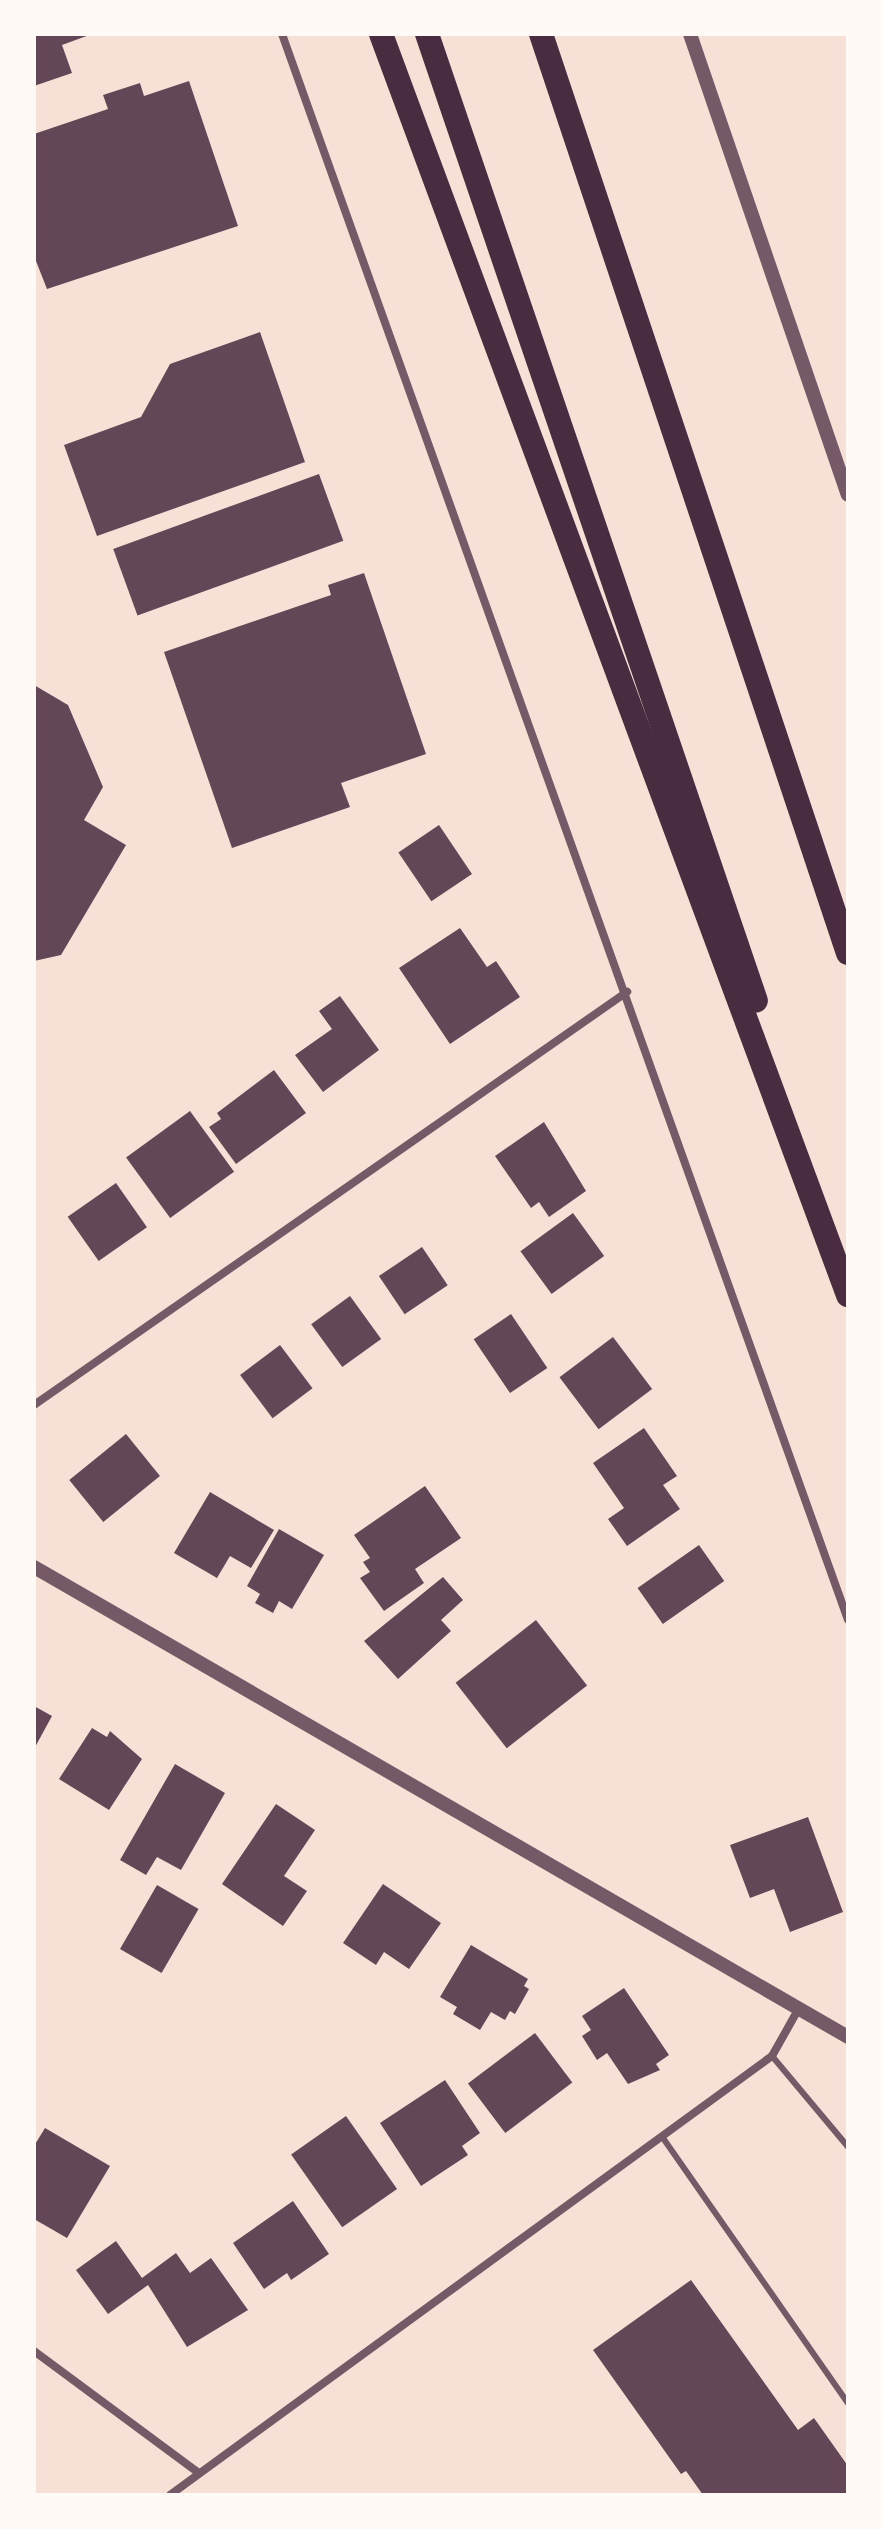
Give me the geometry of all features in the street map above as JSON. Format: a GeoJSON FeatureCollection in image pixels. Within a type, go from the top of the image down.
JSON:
{"type":"FeatureCollection","features":[{"type":"Feature","properties":{"kind":"highway"},"geometry":{"type":"LineString","coordinates":[[381,34],[848,1295]]}},
{"type":"Feature","properties":{"kind":"highway"},"geometry":{"type":"LineString","coordinates":[[427,34],[848,1276]]}},
{"type":"Feature","properties":{"kind":"highway"},"geometry":{"type":"LineString","coordinates":[[541,34],[848,953]]}},
{"type":"Feature","properties":{"kind":"street"},"geometry":{"type":"LineString","coordinates":[[282,34],[627,992],[848,1620]]}},
{"type":"Feature","properties":{"kind":"street"},"geometry":{"type":"LineString","coordinates":[[690,34],[848,495]]}},
{"type":"Feature","properties":{"kind":"street"},"geometry":{"type":"LineString","coordinates":[[34,1405],[627,992]]}},
{"type":"Feature","properties":{"kind":"street"},"geometry":{"type":"LineString","coordinates":[[34,1567],[848,2037]]}},
{"type":"Feature","properties":{"kind":"street"},"geometry":{"type":"LineString","coordinates":[[170,2495],[772,2056],[799,2008]]}},
{"type":"Feature","properties":{"kind":"street"},"geometry":{"type":"LineString","coordinates":[[34,2351],[199,2473]]}},
{"type":"Feature","properties":{"kind":"lane"},"geometry":{"type":"LineString","coordinates":[[772,2056],[848,2147]]}},
{"type":"Feature","properties":{"kind":"lane"},"geometry":{"type":"LineString","coordinates":[[663,2138],[848,2403]]}},
{"type":"Feature","properties":{"kind":"building"},"geometry":{"type":"Polygon","coordinates":[[[34,34],[92,34],[62,45],[72,73],[34,86],[34,34]]]}},
{"type":"Feature","properties":{"kind":"building"},"geometry":{"type":"Polygon","coordinates":[[[189,81],[238,226],[47,289],[34,256],[34,134],[108,109],[103,95],[140,83],[144,96],[189,81]]]}},
{"type":"Feature","properties":{"kind":"building"},"geometry":{"type":"Polygon","coordinates":[[[260,332],[305,462],[97,536],[64,445],[141,417],[170,364],[260,332]]]}},
{"type":"Feature","properties":{"kind":"building"},"geometry":{"type":"Polygon","coordinates":[[[319,474],[343,541],[137,616],[113,549],[319,474]]]}},
{"type":"Feature","properties":{"kind":"building"},"geometry":{"type":"Polygon","coordinates":[[[364,573],[426,754],[341,783],[350,807],[232,848],[164,652],[331,595],[328,585],[364,573]]]}},
{"type":"Feature","properties":{"kind":"building"},"geometry":{"type":"Polygon","coordinates":[[[34,685],[68,705],[103,787],[84,820],[126,845],[61,955],[34,961],[34,685]]]}},
{"type":"Feature","properties":{"kind":"building"},"geometry":{"type":"Polygon","coordinates":[[[439,825],[472,874],[431,901],[398,852],[439,825]]]}},
{"type":"Feature","properties":{"kind":"building"},"geometry":{"type":"Polygon","coordinates":[[[460,928],[487,967],[496,961],[520,997],[450,1044],[399,968],[460,928]]]}},
{"type":"Feature","properties":{"kind":"building"},"geometry":{"type":"Polygon","coordinates":[[[340,996],[379,1050],[323,1092],[295,1055],[332,1029],[319,1011],[340,996]]]}},
{"type":"Feature","properties":{"kind":"building"},"geometry":{"type":"Polygon","coordinates":[[[274,1070],[306,1113],[236,1164],[209,1127],[221,1119],[217,1113],[274,1070]]]}},
{"type":"Feature","properties":{"kind":"building"},"geometry":{"type":"Polygon","coordinates":[[[190,1111],[234,1172],[170,1218],[126,1157],[190,1111]]]}},
{"type":"Feature","properties":{"kind":"building"},"geometry":{"type":"Polygon","coordinates":[[[544,1122],[586,1191],[549,1217],[539,1202],[531,1208],[495,1156],[544,1122]]]}},
{"type":"Feature","properties":{"kind":"building"},"geometry":{"type":"Polygon","coordinates":[[[116,1183],[147,1227],[99,1261],[68,1217],[116,1183]]]}},
{"type":"Feature","properties":{"kind":"building"},"geometry":{"type":"Polygon","coordinates":[[[573,1213],[604,1256],[552,1294],[520,1251],[573,1213]]]}},
{"type":"Feature","properties":{"kind":"building"},"geometry":{"type":"Polygon","coordinates":[[[422,1247],[448,1285],[405,1314],[379,1276],[422,1247]]]}},
{"type":"Feature","properties":{"kind":"building"},"geometry":{"type":"Polygon","coordinates":[[[350,1296],[381,1339],[342,1367],[311,1324],[350,1296]]]}},
{"type":"Feature","properties":{"kind":"building"},"geometry":{"type":"Polygon","coordinates":[[[511,1314],[547,1368],[510,1393],[474,1339],[511,1314]]]}},
{"type":"Feature","properties":{"kind":"building"},"geometry":{"type":"Polygon","coordinates":[[[613,1337],[652,1389],[599,1429],[559,1377],[613,1337]]]}},
{"type":"Feature","properties":{"kind":"building"},"geometry":{"type":"Polygon","coordinates":[[[280,1345],[312,1388],[273,1418],[240,1375],[280,1345]]]}},
{"type":"Feature","properties":{"kind":"building"},"geometry":{"type":"Polygon","coordinates":[[[644,1428],[677,1476],[663,1485],[680,1509],[627,1546],[608,1519],[624,1508],[593,1463],[644,1428]]]}},
{"type":"Feature","properties":{"kind":"building"},"geometry":{"type":"Polygon","coordinates":[[[126,1434],[160,1476],[103,1522],[69,1480],[126,1434]]]}},
{"type":"Feature","properties":{"kind":"building"},"geometry":{"type":"Polygon","coordinates":[[[425,1486],[461,1538],[415,1569],[424,1583],[384,1611],[360,1578],[370,1572],[363,1562],[370,1558],[354,1535],[425,1486]]]}},
{"type":"Feature","properties":{"kind":"building"},"geometry":{"type":"Polygon","coordinates":[[[210,1492],[274,1530],[251,1568],[230,1556],[217,1578],[174,1553],[210,1492]]]}},
{"type":"Feature","properties":{"kind":"building"},"geometry":{"type":"Polygon","coordinates":[[[279,1529],[324,1555],[292,1609],[279,1601],[273,1613],[255,1603],[260,1594],[247,1586],[279,1529]]]}},
{"type":"Feature","properties":{"kind":"building"},"geometry":{"type":"Polygon","coordinates":[[[699,1545],[724,1581],[663,1624],[638,1588],[699,1545]]]}},
{"type":"Feature","properties":{"kind":"building"},"geometry":{"type":"Polygon","coordinates":[[[443,1577],[463,1600],[441,1620],[451,1631],[398,1679],[364,1641],[443,1577]]]}},
{"type":"Feature","properties":{"kind":"building"},"geometry":{"type":"Polygon","coordinates":[[[536,1620],[587,1685],[507,1748],[456,1683],[536,1620]]]}},
{"type":"Feature","properties":{"kind":"building"},"geometry":{"type":"Polygon","coordinates":[[[34,1706],[52,1716],[34,1749],[34,1706]]]}},
{"type":"Feature","properties":{"kind":"building"},"geometry":{"type":"Polygon","coordinates":[[[92,1728],[107,1737],[110,1731],[142,1759],[109,1810],[59,1779],[92,1728]]]}},
{"type":"Feature","properties":{"kind":"building"},"geometry":{"type":"Polygon","coordinates":[[[175,1764],[225,1793],[181,1870],[157,1857],[146,1875],[120,1860],[175,1764]]]}},
{"type":"Feature","properties":{"kind":"building"},"geometry":{"type":"Polygon","coordinates":[[[276,1804],[315,1830],[284,1876],[307,1891],[283,1926],[222,1884],[276,1804]]]}},
{"type":"Feature","properties":{"kind":"building"},"geometry":{"type":"Polygon","coordinates":[[[808,1817],[843,1912],[790,1932],[774,1889],[750,1898],[730,1845],[808,1817]]]}},
{"type":"Feature","properties":{"kind":"building"},"geometry":{"type":"Polygon","coordinates":[[[383,1884],[441,1923],[409,1969],[384,1952],[376,1965],[343,1943],[383,1884]]]}},
{"type":"Feature","properties":{"kind":"building"},"geometry":{"type":"Polygon","coordinates":[[[157,1885],[199,1909],[162,1973],[120,1949],[157,1885]]]}},
{"type":"Feature","properties":{"kind":"building"},"geometry":{"type":"Polygon","coordinates":[[[471,1945],[528,1979],[524,1986],[529,1989],[515,2014],[510,2011],[505,2020],[491,2012],[480,2030],[453,2014],[457,2007],[440,1997],[471,1945]]]}},
{"type":"Feature","properties":{"kind":"building"},"geometry":{"type":"Polygon","coordinates":[[[624,1988],[669,2055],[656,2064],[660,2070],[628,2084],[607,2053],[597,2060],[582,2036],[591,2030],[582,2016],[624,1988]]]}},
{"type":"Feature","properties":{"kind":"building"},"geometry":{"type":"Polygon","coordinates":[[[535,2033],[572,2083],[505,2133],[468,2084],[535,2033]]]}},
{"type":"Feature","properties":{"kind":"building"},"geometry":{"type":"Polygon","coordinates":[[[445,2080],[480,2133],[462,2146],[468,2155],[421,2186],[380,2123],[445,2080]]]}},
{"type":"Feature","properties":{"kind":"building"},"geometry":{"type":"Polygon","coordinates":[[[346,2116],[397,2189],[342,2227],[291,2154],[346,2116]]]}},
{"type":"Feature","properties":{"kind":"building"},"geometry":{"type":"Polygon","coordinates":[[[45,2128],[110,2166],[67,2238],[34,2219],[34,2146],[45,2128]]]}},
{"type":"Feature","properties":{"kind":"building"},"geometry":{"type":"Polygon","coordinates":[[[293,2201],[329,2254],[291,2280],[287,2273],[264,2289],[233,2243],[293,2201]]]}},
{"type":"Feature","properties":{"kind":"building"},"geometry":{"type":"Polygon","coordinates":[[[116,2241],[142,2278],[176,2253],[190,2273],[211,2258],[248,2310],[187,2347],[148,2285],[108,2314],[76,2270],[116,2241]]]}},
{"type":"Feature","properties":{"kind":"building"},"geometry":{"type":"Polygon","coordinates":[[[691,2280],[798,2430],[814,2418],[848,2466],[848,2495],[703,2495],[686,2471],[681,2474],[593,2350],[691,2280]]]}}]}
